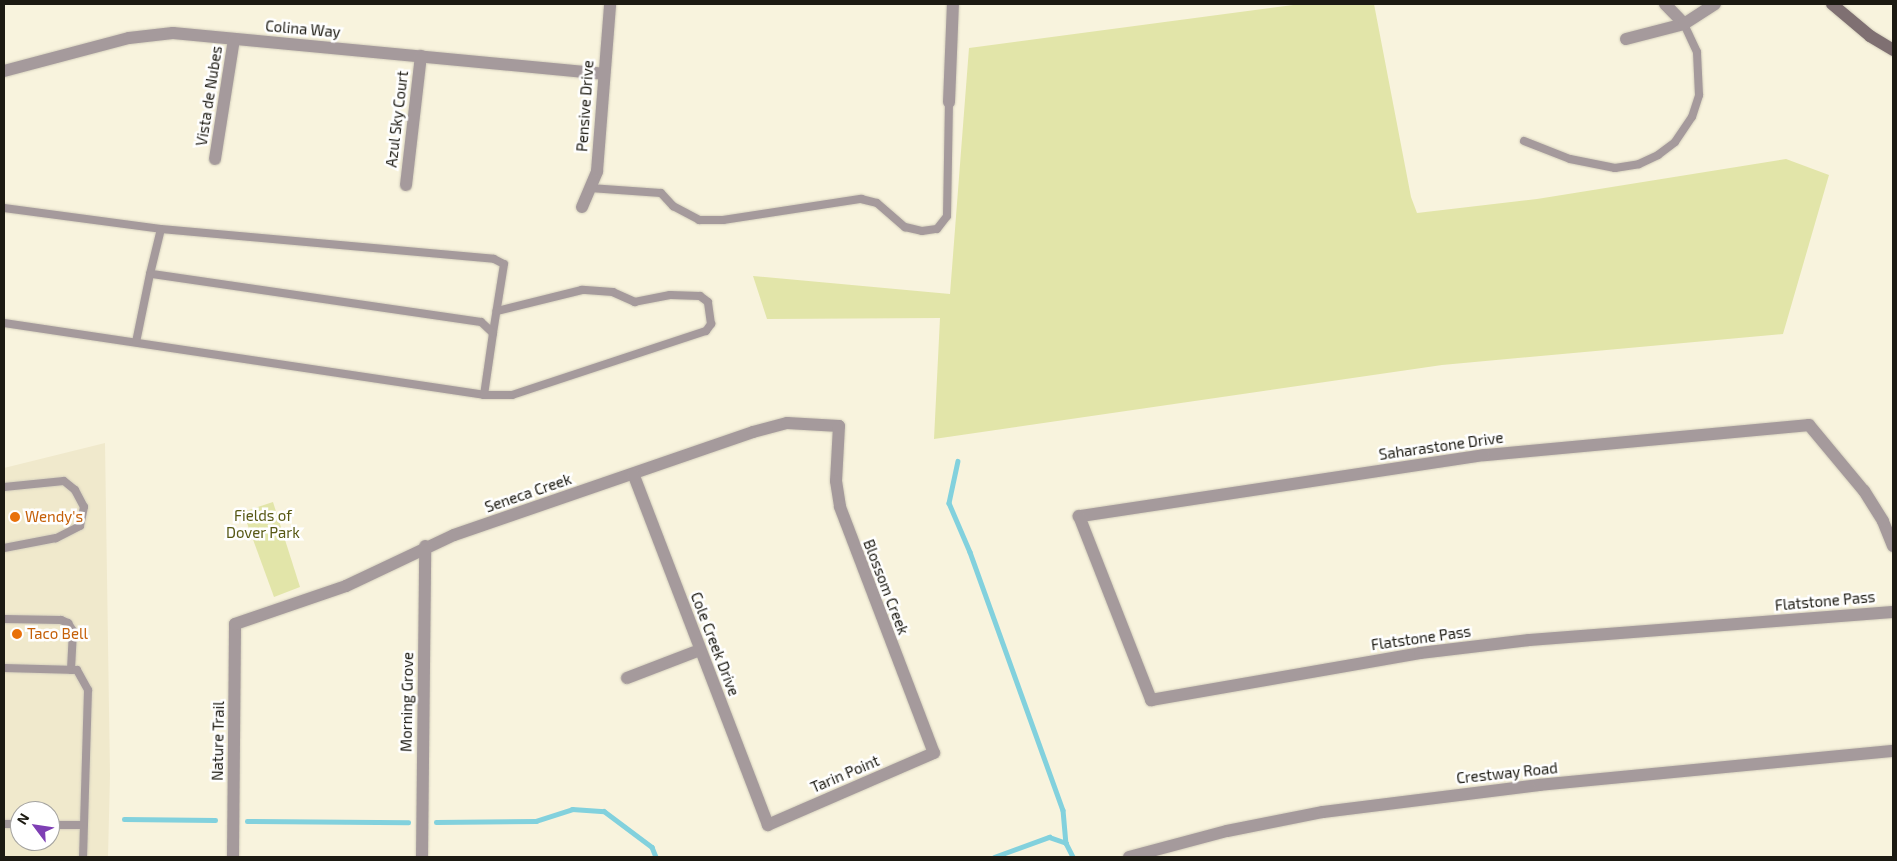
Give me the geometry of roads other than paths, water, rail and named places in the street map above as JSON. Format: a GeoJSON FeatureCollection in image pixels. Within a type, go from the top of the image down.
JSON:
{"type":"FeatureCollection","features":[{"type":"Feature","properties":{"kind":"main road"},"geometry":{"type":"LineString","coordinates":[[1832,4],[1870,36],[1893,50]]}},
{"type":"Feature","properties":{"kind":"street","name":"Pensive Drive"},"geometry":{"type":"LineString","coordinates":[[582,207],[597,172],[603,74],[610,4]]}},
{"type":"Feature","properties":{"kind":"street"},"geometry":{"type":"LineString","coordinates":[[949,102],[953,4]]}},
{"type":"Feature","properties":{"kind":"street"},"geometry":{"type":"LineString","coordinates":[[1665,4],[1684,24]]}},
{"type":"Feature","properties":{"kind":"street"},"geometry":{"type":"LineString","coordinates":[[1626,39],[1684,24],[1715,4]]}},
{"type":"Feature","properties":{"kind":"street","name":"Colina Way"},"geometry":{"type":"LineString","coordinates":[[4,71],[129,38],[173,33],[603,74]]}},
{"type":"Feature","properties":{"kind":"street","name":"Vista de Nubes"},"geometry":{"type":"LineString","coordinates":[[215,159],[234,38]]}},
{"type":"Feature","properties":{"kind":"street","name":"Azul Sky Court"},"geometry":{"type":"LineString","coordinates":[[406,185],[421,56]]}},
{"type":"Feature","properties":{"kind":"street","name":"Seneca Creek"},"geometry":{"type":"LineString","coordinates":[[236,624],[346,586],[425,546],[787,423],[839,426]]}},
{"type":"Feature","properties":{"kind":"street","name":"Saharastone Drive"},"geometry":{"type":"LineString","coordinates":[[1079,516],[1484,455],[1809,425],[1864,491],[1883,521],[1893,546]]}},
{"type":"Feature","properties":{"kind":"street","name":"Blossom Creek"},"geometry":{"type":"LineString","coordinates":[[839,426],[836,481],[840,507],[934,753]]}},
{"type":"Feature","properties":{"kind":"street","name":"Cole Creek Drive"},"geometry":{"type":"LineString","coordinates":[[633,474],[768,825]]}},
{"type":"Feature","properties":{"kind":"street","name":"Flatstone Pass"},"geometry":{"type":"LineString","coordinates":[[1079,516],[1152,700],[1252,680],[1519,641],[1893,612]]}},
{"type":"Feature","properties":{"kind":"street","name":"Morning Grove"},"geometry":{"type":"LineString","coordinates":[[422,857],[425,546]]}},
{"type":"Feature","properties":{"kind":"street","name":"Nature Trail"},"geometry":{"type":"LineString","coordinates":[[233,857],[236,624]]}},
{"type":"Feature","properties":{"kind":"street"},"geometry":{"type":"LineString","coordinates":[[627,678],[700,650]]}},
{"type":"Feature","properties":{"kind":"street","name":"Crestway Road"},"geometry":{"type":"LineString","coordinates":[[1129,857],[1227,831],[1323,812],[1539,785],[1893,751]]}},
{"type":"Feature","properties":{"kind":"street","name":"Tarin Point"},"geometry":{"type":"LineString","coordinates":[[768,825],[934,753]]}},
{"type":"Feature","properties":{"kind":"lane"},"geometry":{"type":"LineString","coordinates":[[1524,141],[1577,161],[1615,168],[1639,164],[1658,155],[1675,142],[1692,117],[1699,95],[1697,52],[1684,24]]}},
{"type":"Feature","properties":{"kind":"lane"},"geometry":{"type":"LineString","coordinates":[[590,188],[661,193],[673,206],[699,220],[723,220],[861,199],[877,203],[905,227],[922,231],[937,229],[947,216],[949,102]]}},
{"type":"Feature","properties":{"kind":"lane"},"geometry":{"type":"LineString","coordinates":[[4,208],[161,229],[494,259],[504,264],[484,395]]}},
{"type":"Feature","properties":{"kind":"lane"},"geometry":{"type":"LineString","coordinates":[[136,342],[161,229]]}},
{"type":"Feature","properties":{"kind":"lane"},"geometry":{"type":"LineString","coordinates":[[150,274],[481,322],[494,333]]}},
{"type":"Feature","properties":{"kind":"lane"},"geometry":{"type":"LineString","coordinates":[[4,323],[484,395],[512,395],[706,331],[710,324],[708,302],[700,296],[670,296],[635,302],[612,292],[582,290],[497,311]]}},
{"type":"Feature","properties":{"kind":"lane"},"geometry":{"type":"LineString","coordinates":[[4,487],[64,481],[75,490],[84,507],[80,526],[56,538],[4,548]]}},
{"type":"Feature","properties":{"kind":"lane"},"geometry":{"type":"LineString","coordinates":[[4,619],[61,620],[68,623],[73,631],[71,670]]}},
{"type":"Feature","properties":{"kind":"lane"},"geometry":{"type":"LineString","coordinates":[[4,668],[77,670],[88,690],[83,857]]}},
{"type":"Feature","properties":{"kind":"lane"},"geometry":{"type":"LineString","coordinates":[[60,825],[84,825]]}},
{"type":"Feature","properties":{"kind":"waterway"},"geometry":{"type":"LineString","coordinates":[[958,461],[949,503],[970,552],[1063,810],[1066,843]]}},
{"type":"Feature","properties":{"kind":"waterway"},"geometry":{"type":"LineString","coordinates":[[436,822],[536,821],[572,809],[604,811],[652,847],[656,857]]}},
{"type":"Feature","properties":{"kind":"waterway"},"geometry":{"type":"LineString","coordinates":[[124,819],[215,820]]}},
{"type":"Feature","properties":{"kind":"waterway"},"geometry":{"type":"LineString","coordinates":[[247,821],[408,822]]}},
{"type":"Feature","properties":{"kind":"waterway"},"geometry":{"type":"LineString","coordinates":[[994,857],[1049,837],[1066,843],[1073,857]]}},
{"type":"Feature","properties":{"kind":"place","name":"Wendy's"},"geometry":{"type":"Point","coordinates":[15,517]}},
{"type":"Feature","properties":{"kind":"place","name":"Taco Bell"},"geometry":{"type":"Point","coordinates":[17,634]}},
{"type":"Feature","properties":{"kind":"park label","name":"Fields of Dover Park"},"geometry":{"type":"Point","coordinates":[263,524]}}]}
